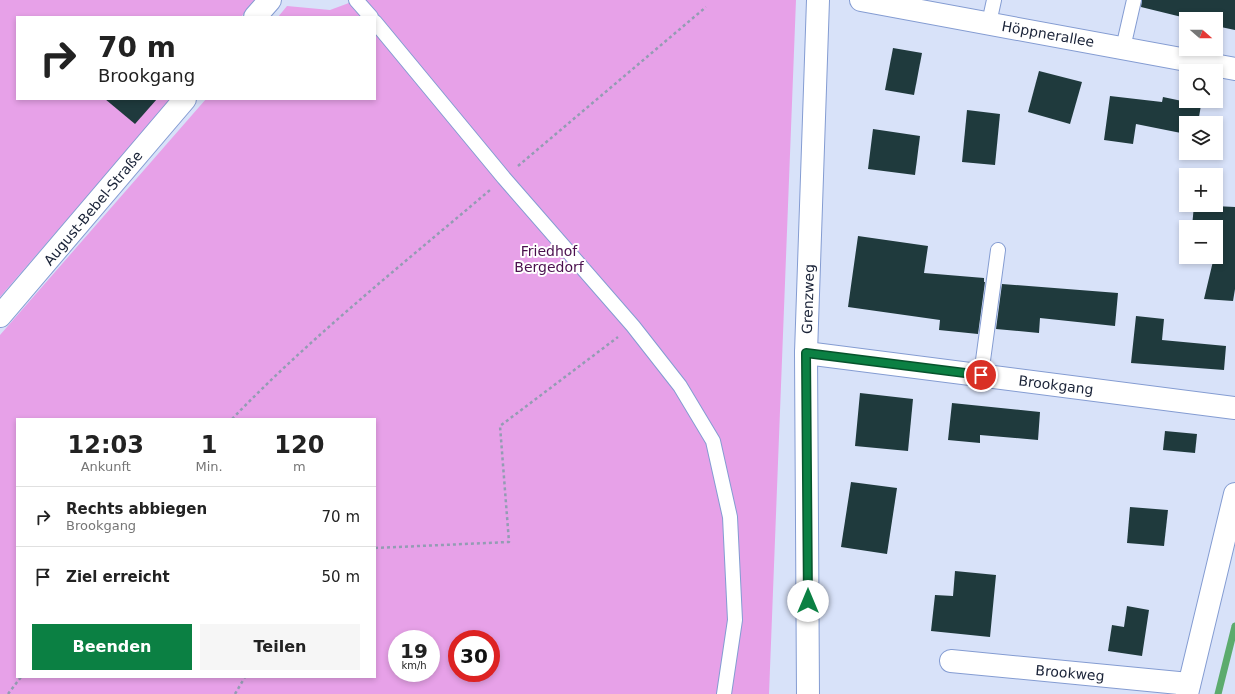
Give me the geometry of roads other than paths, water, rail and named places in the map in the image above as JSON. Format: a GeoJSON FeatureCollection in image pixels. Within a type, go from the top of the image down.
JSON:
{"type":"FeatureCollection","features":[{"type":"Feature","properties":{"kind":"street"},"geometry":{"type":"LineString","coordinates":[[256,16],[270,0]]}},
{"type":"Feature","properties":{"kind":"street","name":"Grenzweg"},"geometry":{"type":"LineString","coordinates":[[808,694],[806,353],[818,0]]}},
{"type":"Feature","properties":{"kind":"street","name":"Höppnerallee"},"geometry":{"type":"LineString","coordinates":[[862,0],[1235,69]]}},
{"type":"Feature","properties":{"kind":"street","name":"August-Bebel-Straße"},"geometry":{"type":"LineString","coordinates":[[0,316],[184,100]]}},
{"type":"Feature","properties":{"kind":"street","name":"Brookgang"},"geometry":{"type":"LineString","coordinates":[[806,353],[1235,408]]}},
{"type":"Feature","properties":{"kind":"street","name":"Brookweg"},"geometry":{"type":"LineString","coordinates":[[951,662],[1188,689],[1235,494]]}},
{"type":"Feature","properties":{"kind":"lane"},"geometry":{"type":"LineString","coordinates":[[356,0],[370,16]]}},
{"type":"Feature","properties":{"kind":"lane"},"geometry":{"type":"LineString","coordinates":[[989,24],[994,0]]}},
{"type":"Feature","properties":{"kind":"lane"},"geometry":{"type":"LineString","coordinates":[[1123,48],[1134,0]]}},
{"type":"Feature","properties":{"kind":"lane"},"geometry":{"type":"LineString","coordinates":[[376,23],[504,178],[633,326],[680,386],[713,441],[730,517],[735,620],[724,694]]}},
{"type":"Feature","properties":{"kind":"lane"},"geometry":{"type":"LineString","coordinates":[[981,375],[998,250]]}},
{"type":"Feature","properties":{"kind":"waterway"},"geometry":{"type":"LineString","coordinates":[[1218,694],[1235,626]]}},
{"type":"Feature","properties":{"kind":"park label","name":"Friedhof Bergedorf"},"geometry":{"type":"Point","coordinates":[549,260]}}]}
